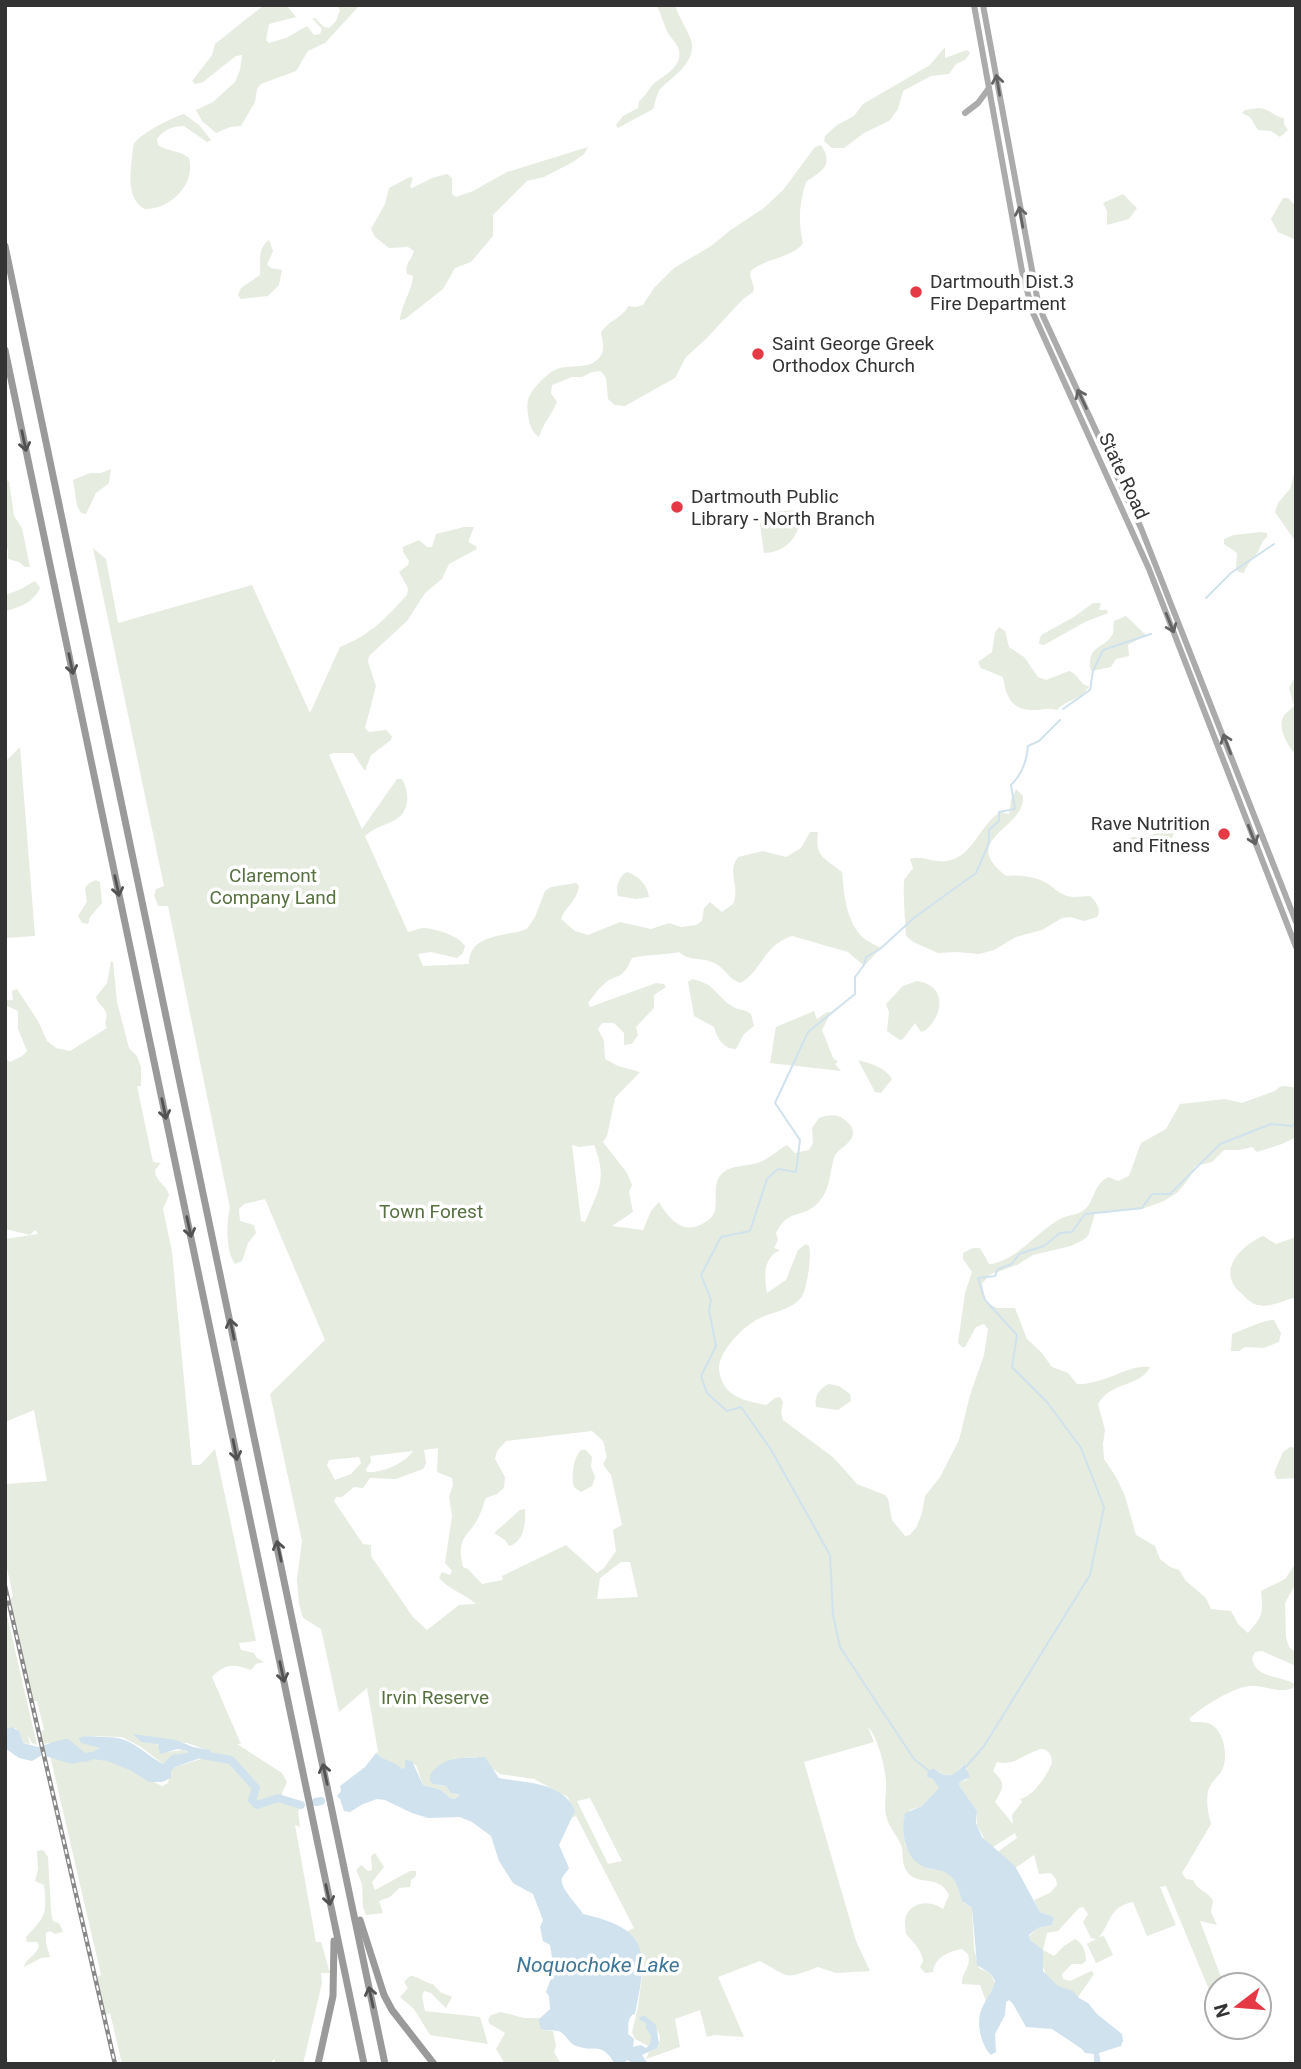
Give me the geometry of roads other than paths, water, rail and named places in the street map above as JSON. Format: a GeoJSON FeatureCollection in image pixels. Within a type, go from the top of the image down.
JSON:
{"type":"FeatureCollection","features":[{"type":"Feature","properties":{"kind":"highway"},"geometry":{"type":"LineString","coordinates":[[5,246],[385,2064]]}},
{"type":"Feature","properties":{"kind":"highway"},"geometry":{"type":"LineString","coordinates":[[5,350],[364,2064]]}},
{"type":"Feature","properties":{"kind":"highway"},"geometry":{"type":"LineString","coordinates":[[348,1885],[384,1995],[392,2010],[434,2064]]}},
{"type":"Feature","properties":{"kind":"highway"},"geometry":{"type":"LineString","coordinates":[[318,2064],[334,1986],[333,1919]]}},
{"type":"Feature","properties":{"kind":"main road","name":"State Road"},"geometry":{"type":"LineString","coordinates":[[974,5],[1022,271],[1033,313],[1149,569],[1296,947]]}},
{"type":"Feature","properties":{"kind":"main road","name":"State Road"},"geometry":{"type":"LineString","coordinates":[[983,5],[1037,296],[1046,322],[1141,528],[1296,922]]}},
{"type":"Feature","properties":{"kind":"main road"},"geometry":{"type":"LineString","coordinates":[[965,113],[978,103],[989,88]]}},
{"type":"Feature","properties":{"kind":"water"},"geometry":{"type":"Polygon","coordinates":[[[12,1727],[19,1731],[23,1743],[38,1747],[61,1742],[85,1757],[100,1748],[81,1743],[79,1738],[87,1736],[128,1741],[163,1764],[172,1755],[188,1753],[178,1749],[160,1754],[158,1744],[141,1742],[133,1734],[176,1740],[210,1750],[212,1754],[175,1767],[171,1771],[171,1778],[162,1782],[149,1782],[130,1770],[107,1761],[93,1759],[72,1764],[42,1755],[32,1761],[19,1758],[5,1748],[5,1730],[12,1727]]]}},
{"type":"Feature","properties":{"kind":"water","name":"Noquochoke Lake"},"geometry":{"type":"Polygon","coordinates":[[[376,1753],[402,1769],[405,1767],[405,1760],[412,1761],[423,1785],[441,1790],[450,1798],[455,1799],[460,1795],[451,1793],[446,1786],[433,1784],[430,1775],[448,1761],[485,1757],[499,1778],[542,1785],[562,1794],[569,1801],[575,1811],[559,1845],[569,1868],[562,1882],[566,1892],[583,1914],[620,1927],[631,1935],[638,1945],[642,1957],[640,1989],[635,2014],[629,2020],[628,2034],[634,2039],[633,2047],[641,2045],[646,2048],[650,2044],[651,2036],[646,2023],[639,2017],[645,2016],[656,2025],[659,2044],[657,2048],[642,2055],[648,2064],[636,2064],[627,2060],[623,2064],[615,2064],[606,2052],[576,2046],[561,2032],[541,2029],[538,2020],[550,2009],[546,1992],[554,1970],[550,1945],[543,1941],[540,1927],[543,1920],[533,1894],[513,1883],[499,1861],[491,1836],[460,1817],[428,1818],[385,1800],[377,1799],[350,1812],[344,1811],[337,1796],[341,1791],[340,1786],[365,1767],[376,1753]]]}},
{"type":"Feature","properties":{"kind":"water"},"geometry":{"type":"Polygon","coordinates":[[[964,1764],[970,1777],[959,1785],[977,1811],[976,1823],[982,1837],[1015,1866],[1040,1912],[1054,1917],[1052,1925],[1038,1928],[1029,1935],[1030,1940],[1043,1950],[1043,1971],[1058,1986],[1073,1991],[1122,2034],[1121,2046],[1099,2053],[1101,2064],[1094,2064],[1094,2054],[1085,2053],[1052,2029],[1026,2027],[1009,2000],[995,2034],[996,2052],[991,2055],[984,2045],[979,2018],[995,1981],[991,1974],[977,1965],[972,1908],[962,1901],[951,1876],[943,1871],[927,1868],[913,1859],[904,1837],[905,1813],[922,1806],[939,1788],[933,1779],[927,1777],[928,1771],[934,1768],[942,1774],[950,1775],[964,1764]]]}},
{"type":"Feature","properties":{"kind":"waterway"},"geometry":{"type":"LineString","coordinates":[[1206,598],[1231,573],[1274,544]]}},
{"type":"Feature","properties":{"kind":"waterway"},"geometry":{"type":"LineString","coordinates":[[1063,709],[1090,690],[1093,671],[1103,650],[1151,634]]}},
{"type":"Feature","properties":{"kind":"waterway"},"geometry":{"type":"LineString","coordinates":[[929,1771],[914,1759],[840,1647],[833,1615],[830,1555],[770,1448],[741,1407],[727,1411],[707,1393],[701,1376],[716,1346],[709,1310],[711,1300],[701,1275],[721,1237],[750,1231],[767,1179],[778,1169],[796,1172],[800,1140],[775,1103],[808,1032],[855,994],[855,977],[864,965],[866,957],[880,949],[915,917],[976,873],[989,843],[989,830],[999,821],[999,812],[1015,809],[1011,785],[1023,767],[1028,746],[1039,741],[1060,720]]}},
{"type":"Feature","properties":{"kind":"waterway"},"geometry":{"type":"LineString","coordinates":[[965,1768],[984,1746],[1090,1575],[1104,1507],[1081,1448],[1047,1402],[1012,1367],[1017,1335],[985,1300],[978,1278],[995,1276],[998,1269],[1012,1264],[1019,1254],[1044,1246],[1060,1233],[1072,1232],[1085,1214],[1142,1208],[1152,1194],[1170,1194],[1220,1144],[1271,1124],[1292,1126],[1296,1122]]}},
{"type":"Feature","properties":{"kind":"waterway"},"geometry":{"type":"LineString","coordinates":[[54,1746],[67,1743],[85,1758],[90,1756]]}},
{"type":"Feature","properties":{"kind":"waterway"},"geometry":{"type":"LineString","coordinates":[[202,1755],[231,1760],[256,1788],[252,1800],[257,1805],[278,1798],[301,1805]]}},
{"type":"Feature","properties":{"kind":"waterway"},"geometry":{"type":"LineString","coordinates":[[316,1802],[321,1801]]}},
{"type":"Feature","properties":{"kind":"railway"},"geometry":{"type":"LineString","coordinates":[[5,1586],[115,2064]]}},
{"type":"Feature","properties":{"kind":"place","name":"Dartmouth Dist.3 Fire Department"},"geometry":{"type":"Point","coordinates":[916,292]}},
{"type":"Feature","properties":{"kind":"place","name":"Saint George Greek Orthodox Church"},"geometry":{"type":"Point","coordinates":[758,354]}},
{"type":"Feature","properties":{"kind":"place","name":"Dartmouth Public Library - North Branch"},"geometry":{"type":"Point","coordinates":[677,507]}},
{"type":"Feature","properties":{"kind":"place","name":"Rave Nutrition and Fitness"},"geometry":{"type":"Point","coordinates":[1224,834]}},
{"type":"Feature","properties":{"kind":"park label","name":"Claremont Company Land"},"geometry":{"type":"Point","coordinates":[273,886]}},
{"type":"Feature","properties":{"kind":"park label","name":"Town Forest"},"geometry":{"type":"Point","coordinates":[431,1211]}},
{"type":"Feature","properties":{"kind":"park label","name":"Irvin Reserve"},"geometry":{"type":"Point","coordinates":[435,1697]}}]}
